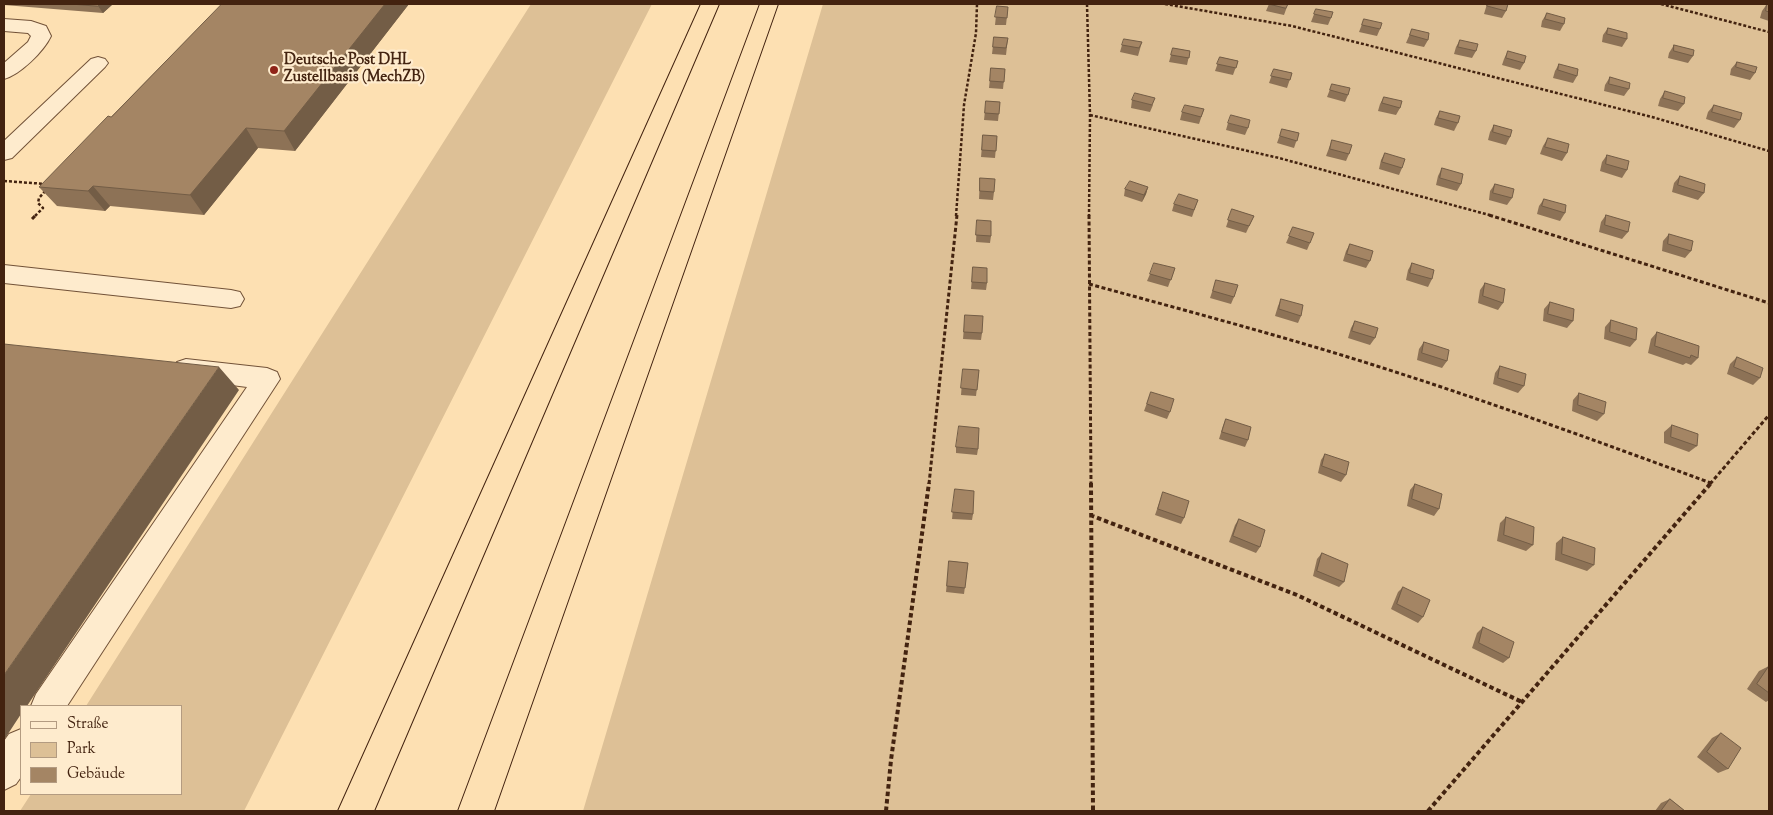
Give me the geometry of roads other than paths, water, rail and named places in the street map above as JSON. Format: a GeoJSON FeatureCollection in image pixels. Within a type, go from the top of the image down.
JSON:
{"type":"FeatureCollection","features":[{"type":"Feature","properties":{"kind":"highway"},"geometry":{"type":"LineString","coordinates":[[356,811],[710,4]]}},
{"type":"Feature","properties":{"kind":"highway"},"geometry":{"type":"LineString","coordinates":[[476,811],[769,4]]}},
{"type":"Feature","properties":{"kind":"lane"},"geometry":{"type":"LineString","coordinates":[[4,25],[31,27],[39,30],[41,36],[37,45],[4,73]]}},
{"type":"Feature","properties":{"kind":"lane"},"geometry":{"type":"LineString","coordinates":[[4,153],[98,63]]}},
{"type":"Feature","properties":{"kind":"lane"},"geometry":{"type":"LineString","coordinates":[[4,274],[231,299]]}},
{"type":"Feature","properties":{"kind":"lane"},"geometry":{"type":"LineString","coordinates":[[49,705],[267,379],[160,366]]}},
{"type":"Feature","properties":{"kind":"lane"},"geometry":{"type":"LineString","coordinates":[[4,772],[20,748]]}},
{"type":"Feature","properties":{"kind":"place","name":"Deutsche Post DHL Zustellbasis (MechZB)"},"geometry":{"type":"Point","coordinates":[274,70]}}]}
